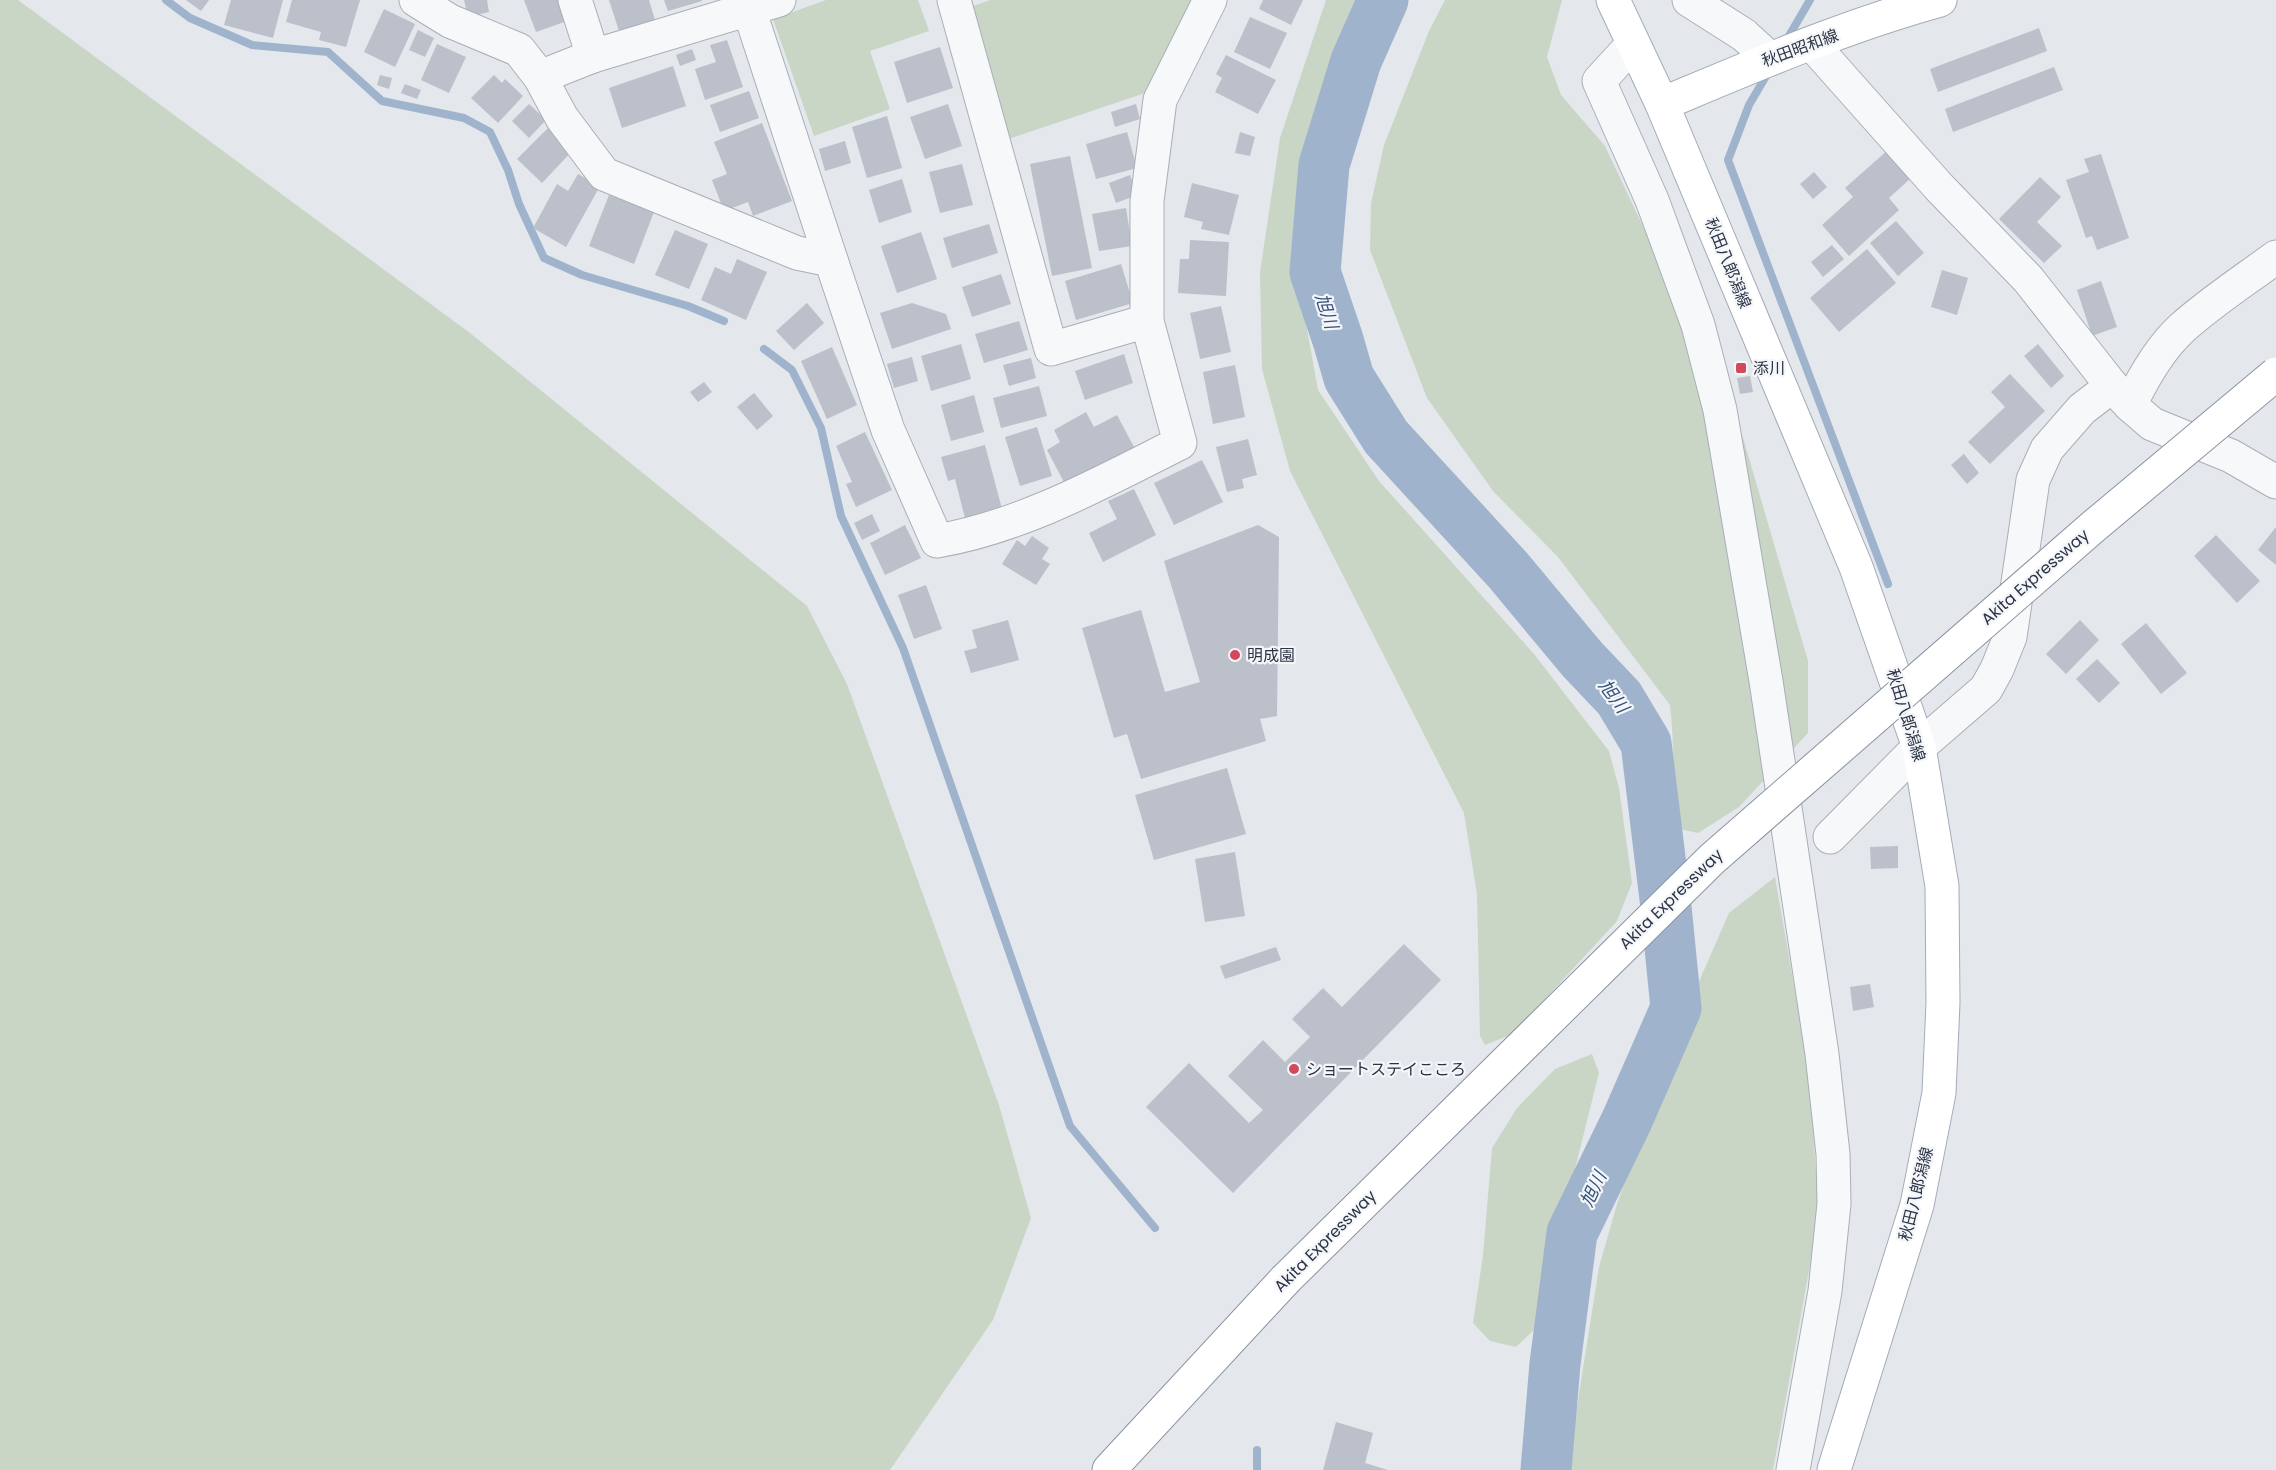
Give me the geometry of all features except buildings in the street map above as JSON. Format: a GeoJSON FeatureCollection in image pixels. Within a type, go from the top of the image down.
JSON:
{"type":"FeatureCollection","features":[{"type":"Feature","properties":{"kind":"main road","name":"秋田八郎潟線"},"geometry":{"type":"LineString","coordinates":[[1613,0],[1662,104],[1856,567],[1919,747],[1942,886],[1943,1003],[1938,1093],[1917,1204],[1834,1470]]}},
{"type":"Feature","properties":{"kind":"main road","name":"秋田昭和線"},"geometry":{"type":"LineString","coordinates":[[1662,104],[1770,59],[1898,11],[1940,0]]}},
{"type":"Feature","properties":{"kind":"main road","name":"Akita Expressway"},"geometry":{"type":"LineString","coordinates":[[1109,1470],[1285,1280],[1712,859],[2094,526],[2276,374]]}},
{"type":"Feature","properties":{"kind":"street"},"geometry":{"type":"LineString","coordinates":[[416,0],[450,21],[519,50],[540,77],[562,118],[604,174],[797,253],[831,260]]}},
{"type":"Feature","properties":{"kind":"street"},"geometry":{"type":"LineString","coordinates":[[575,0],[593,56]]}},
{"type":"Feature","properties":{"kind":"street"},"geometry":{"type":"LineString","coordinates":[[954,0],[1051,349],[1147,321]]}},
{"type":"Feature","properties":{"kind":"street"},"geometry":{"type":"LineString","coordinates":[[540,77],[593,56],[758,3],[831,260],[888,430],[937,541],[972,535],[1063,502],[1180,443],[1147,321],[1147,201],[1160,100],[1210,0]]}},
{"type":"Feature","properties":{"kind":"street"},"geometry":{"type":"LineString","coordinates":[[1689,0],[1744,35],[1770,59]]}},
{"type":"Feature","properties":{"kind":"street"},"geometry":{"type":"LineString","coordinates":[[1633,44],[1599,81],[1652,200],[1683,284],[1698,326],[1720,410],[1766,681],[1822,1054],[1833,1154],[1834,1204],[1825,1291],[1793,1470]]}},
{"type":"Feature","properties":{"kind":"street"},"geometry":{"type":"LineString","coordinates":[[1812,44],[1939,187],[2028,279],[2121,395],[2152,424],[2231,456],[2276,482]]}},
{"type":"Feature","properties":{"kind":"street"},"geometry":{"type":"LineString","coordinates":[[1830,837],[1919,747],[1986,689],[2010,637],[2033,480],[2047,449],[2082,409],[2121,395],[2140,385],[2162,352],[2182,328],[2276,257]]}},
{"type":"Feature","properties":{"kind":"green space"},"geometry":{"type":"Polygon","coordinates":[[[0,0],[18,0],[470,333],[807,606],[847,684],[999,1105],[1031,1218],[993,1320],[890,1470],[0,1470],[0,0]]]}},
{"type":"Feature","properties":{"kind":"green space"},"geometry":{"type":"Polygon","coordinates":[[[826,0],[918,0],[929,31],[870,51],[890,109],[814,136],[773,19],[826,0]]]}},
{"type":"Feature","properties":{"kind":"green space"},"geometry":{"type":"Polygon","coordinates":[[[990,0],[1201,0],[1154,90],[1003,141],[965,9],[990,0]]]}},
{"type":"Feature","properties":{"kind":"green space"},"geometry":{"type":"Polygon","coordinates":[[[1326,0],[1365,0],[1352,30],[1310,168],[1297,274],[1318,390],[1379,481],[1534,654],[1609,751],[1619,788],[1632,883],[1617,921],[1513,1034],[1485,1045],[1480,1036],[1477,894],[1464,813],[1290,471],[1262,369],[1260,272],[1280,138],[1326,0]]]}},
{"type":"Feature","properties":{"kind":"green space"},"geometry":{"type":"Polygon","coordinates":[[[1445,0],[1562,0],[1547,57],[1561,95],[1605,146],[1744,441],[1808,661],[1808,733],[1739,807],[1698,833],[1675,828],[1670,705],[1558,557],[1493,491],[1427,398],[1370,250],[1371,203],[1384,145],[1429,31],[1445,0]]]}},
{"type":"Feature","properties":{"kind":"green space"},"geometry":{"type":"Polygon","coordinates":[[[1775,877],[1809,1072],[1819,1215],[1773,1470],[1567,1470],[1599,1267],[1617,1204],[1683,1018],[1729,913],[1775,877]]]}},
{"type":"Feature","properties":{"kind":"green space"},"geometry":{"type":"Polygon","coordinates":[[[1592,1054],[1599,1073],[1535,1329],[1516,1347],[1490,1341],[1473,1323],[1483,1255],[1492,1148],[1517,1108],[1555,1069],[1592,1054]]]}},
{"type":"Feature","properties":{"kind":"waterway"},"geometry":{"type":"LineString","coordinates":[[166,0],[190,18],[252,45],[328,52],[382,101],[464,118],[490,132],[544,258],[582,275],[688,306],[724,321]]}},
{"type":"Feature","properties":{"kind":"waterway","name":"旭川"},"geometry":{"type":"LineString","coordinates":[[1383,0],[1356,61],[1324,165],[1315,272],[1349,378],[1386,437],[1508,570],[1582,659],[1619,698],[1646,743],[1666,907],[1676,1008],[1627,1120],[1572,1233],[1555,1364],[1546,1470]]}},
{"type":"Feature","properties":{"kind":"waterway"},"geometry":{"type":"LineString","coordinates":[[1786,41],[1810,0]]}},
{"type":"Feature","properties":{"kind":"waterway"},"geometry":{"type":"LineString","coordinates":[[1769,71],[1749,105],[1728,160],[1888,584]]}},
{"type":"Feature","properties":{"kind":"waterway"},"geometry":{"type":"LineString","coordinates":[[764,349],[792,370],[821,428],[841,516],[903,648],[1070,1126],[1155,1228]]}},
{"type":"Feature","properties":{"kind":"waterway"},"geometry":{"type":"LineString","coordinates":[[1257,1450],[1257,1470]]}},
{"type":"Feature","properties":{"kind":"place","name":"添川"},"geometry":{"type":"Point","coordinates":[1741,368]}},
{"type":"Feature","properties":{"kind":"place","name":"明成園"},"geometry":{"type":"Point","coordinates":[1235,655]}},
{"type":"Feature","properties":{"kind":"place","name":"ショートステイこころ"},"geometry":{"type":"Point","coordinates":[1294,1069]}}]}
